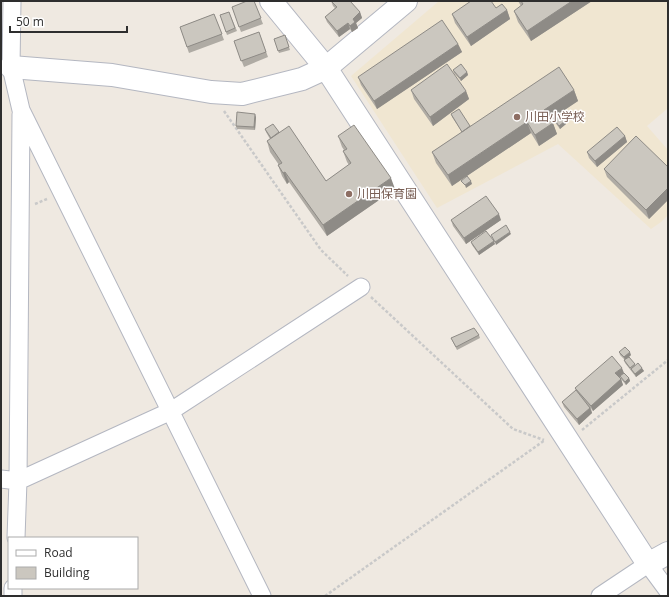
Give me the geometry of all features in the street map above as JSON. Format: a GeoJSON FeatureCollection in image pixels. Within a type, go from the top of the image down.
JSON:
{"type":"FeatureCollection","features":[{"type":"Feature","properties":{"kind":"street"},"geometry":{"type":"LineString","coordinates":[[12,1],[6,66],[21,110],[262,596]]}},
{"type":"Feature","properties":{"kind":"street"},"geometry":{"type":"LineString","coordinates":[[271,1],[326,68],[648,564],[668,591]]}},
{"type":"Feature","properties":{"kind":"street"},"geometry":{"type":"LineString","coordinates":[[6,66],[112,74],[211,92],[242,94],[302,79],[326,68],[406,1]]}},
{"type":"Feature","properties":{"kind":"street"},"geometry":{"type":"LineString","coordinates":[[16,537],[18,481],[21,110]]}},
{"type":"Feature","properties":{"kind":"street"},"geometry":{"type":"LineString","coordinates":[[1,479],[18,481],[171,411],[361,288]]}},
{"type":"Feature","properties":{"kind":"street"},"geometry":{"type":"LineString","coordinates":[[600,596],[648,564],[668,553]]}},
{"type":"Feature","properties":{"kind":"path"},"geometry":{"type":"LineString","coordinates":[[21,210],[62,192]]}},
{"type":"Feature","properties":{"kind":"path"},"geometry":{"type":"LineString","coordinates":[[325,596],[565,435],[668,360]]}},
{"type":"Feature","properties":{"kind":"shaded area","name":"川田小学校"},"geometry":{"type":"Polygon","coordinates":[[[439,1],[668,1],[668,108],[647,126],[668,150],[668,215],[651,229],[558,144],[437,208],[351,76],[439,1]]]}},
{"type":"Feature","properties":{"kind":"building"},"geometry":{"type":"Polygon","coordinates":[[[247,1],[254,1],[261,18],[239,27],[232,7],[247,1]]]}},
{"type":"Feature","properties":{"kind":"building"},"geometry":{"type":"Polygon","coordinates":[[[331,1],[350,1],[360,12],[353,19],[355,22],[350,26],[348,23],[337,31],[325,17],[337,7],[331,1]]]}},
{"type":"Feature","properties":{"kind":"building"},"geometry":{"type":"Polygon","coordinates":[[[471,1],[491,1],[496,8],[502,4],[507,10],[467,37],[452,14],[471,1]]]}},
{"type":"Feature","properties":{"kind":"building"},"geometry":{"type":"Polygon","coordinates":[[[521,1],[572,1],[527,31],[514,11],[523,4],[521,1]]]}},
{"type":"Feature","properties":{"kind":"building"},"geometry":{"type":"Polygon","coordinates":[[[229,12],[235,28],[226,32],[220,15],[229,12]]]}},
{"type":"Feature","properties":{"kind":"building"},"geometry":{"type":"Polygon","coordinates":[[[214,14],[222,34],[187,47],[180,27],[214,14]]]}},
{"type":"Feature","properties":{"kind":"building"},"geometry":{"type":"Polygon","coordinates":[[[442,20],[458,44],[374,101],[358,77],[442,20]]]}},
{"type":"Feature","properties":{"kind":"building"},"geometry":{"type":"Polygon","coordinates":[[[259,32],[266,52],[241,61],[234,41],[259,32]]]}},
{"type":"Feature","properties":{"kind":"building"},"geometry":{"type":"Polygon","coordinates":[[[285,35],[289,47],[278,51],[274,39],[285,35]]]}},
{"type":"Feature","properties":{"kind":"building"},"geometry":{"type":"Polygon","coordinates":[[[447,64],[466,91],[430,117],[411,90],[447,64]]]}},
{"type":"Feature","properties":{"kind":"building"},"geometry":{"type":"Polygon","coordinates":[[[461,64],[467,72],[460,78],[453,70],[461,64]]]}},
{"type":"Feature","properties":{"kind":"building"},"geometry":{"type":"Polygon","coordinates":[[[559,67],[574,90],[544,110],[553,123],[535,135],[527,122],[448,175],[432,152],[559,67]]]}},
{"type":"Feature","properties":{"kind":"building"},"geometry":{"type":"Polygon","coordinates":[[[459,109],[470,126],[462,132],[451,114],[459,109]]]}},
{"type":"Feature","properties":{"kind":"building"},"geometry":{"type":"Polygon","coordinates":[[[237,112],[255,114],[254,127],[236,126],[237,112]]]}},
{"type":"Feature","properties":{"kind":"building"},"geometry":{"type":"Polygon","coordinates":[[[560,114],[565,121],[559,126],[553,118],[560,114]]]}},
{"type":"Feature","properties":{"kind":"building"},"geometry":{"type":"Polygon","coordinates":[[[273,124],[279,132],[271,138],[265,129],[273,124]]]}},
{"type":"Feature","properties":{"kind":"building"},"geometry":{"type":"Polygon","coordinates":[[[354,125],[391,178],[323,225],[285,172],[283,173],[278,165],[282,163],[267,141],[289,126],[326,181],[351,163],[343,151],[347,149],[338,136],[354,125]]]}},
{"type":"Feature","properties":{"kind":"building"},"geometry":{"type":"Polygon","coordinates":[[[617,127],[625,136],[595,161],[587,152],[617,127]]]}},
{"type":"Feature","properties":{"kind":"building"},"geometry":{"type":"Polygon","coordinates":[[[636,136],[668,167],[668,188],[646,210],[604,169],[636,136]]]}},
{"type":"Feature","properties":{"kind":"building"},"geometry":{"type":"Polygon","coordinates":[[[467,176],[471,181],[465,185],[461,181],[467,176]]]}},
{"type":"Feature","properties":{"kind":"building"},"geometry":{"type":"Polygon","coordinates":[[[486,196],[499,214],[464,238],[451,220],[486,196]]]}},
{"type":"Feature","properties":{"kind":"building"},"geometry":{"type":"Polygon","coordinates":[[[506,225],[510,232],[495,242],[491,235],[506,225]]]}},
{"type":"Feature","properties":{"kind":"building"},"geometry":{"type":"Polygon","coordinates":[[[486,231],[494,241],[478,252],[471,242],[486,231]]]}},
{"type":"Feature","properties":{"kind":"building"},"geometry":{"type":"Polygon","coordinates":[[[474,328],[479,335],[456,347],[451,338],[474,328]]]}},
{"type":"Feature","properties":{"kind":"building"},"geometry":{"type":"Polygon","coordinates":[[[625,347],[630,352],[624,357],[619,352],[625,347]]]}},
{"type":"Feature","properties":{"kind":"building"},"geometry":{"type":"Polygon","coordinates":[[[612,356],[622,368],[615,373],[621,379],[591,406],[575,388],[612,356]]]}},
{"type":"Feature","properties":{"kind":"building"},"geometry":{"type":"Polygon","coordinates":[[[629,357],[635,364],[630,368],[624,360],[629,357]]]}},
{"type":"Feature","properties":{"kind":"building"},"geometry":{"type":"Polygon","coordinates":[[[638,363],[642,368],[635,374],[631,369],[638,363]]]}},
{"type":"Feature","properties":{"kind":"building"},"geometry":{"type":"Polygon","coordinates":[[[624,373],[629,378],[625,382],[620,376],[624,373]]]}},
{"type":"Feature","properties":{"kind":"building"},"geometry":{"type":"Polygon","coordinates":[[[576,390],[590,408],[577,419],[562,402],[576,390]]]}},
{"type":"Feature","properties":{"kind":"place","name":"川田小学校"},"geometry":{"type":"Point","coordinates":[517,117]}},
{"type":"Feature","properties":{"kind":"place","name":"川田保育園"},"geometry":{"type":"Point","coordinates":[349,194]}}]}
